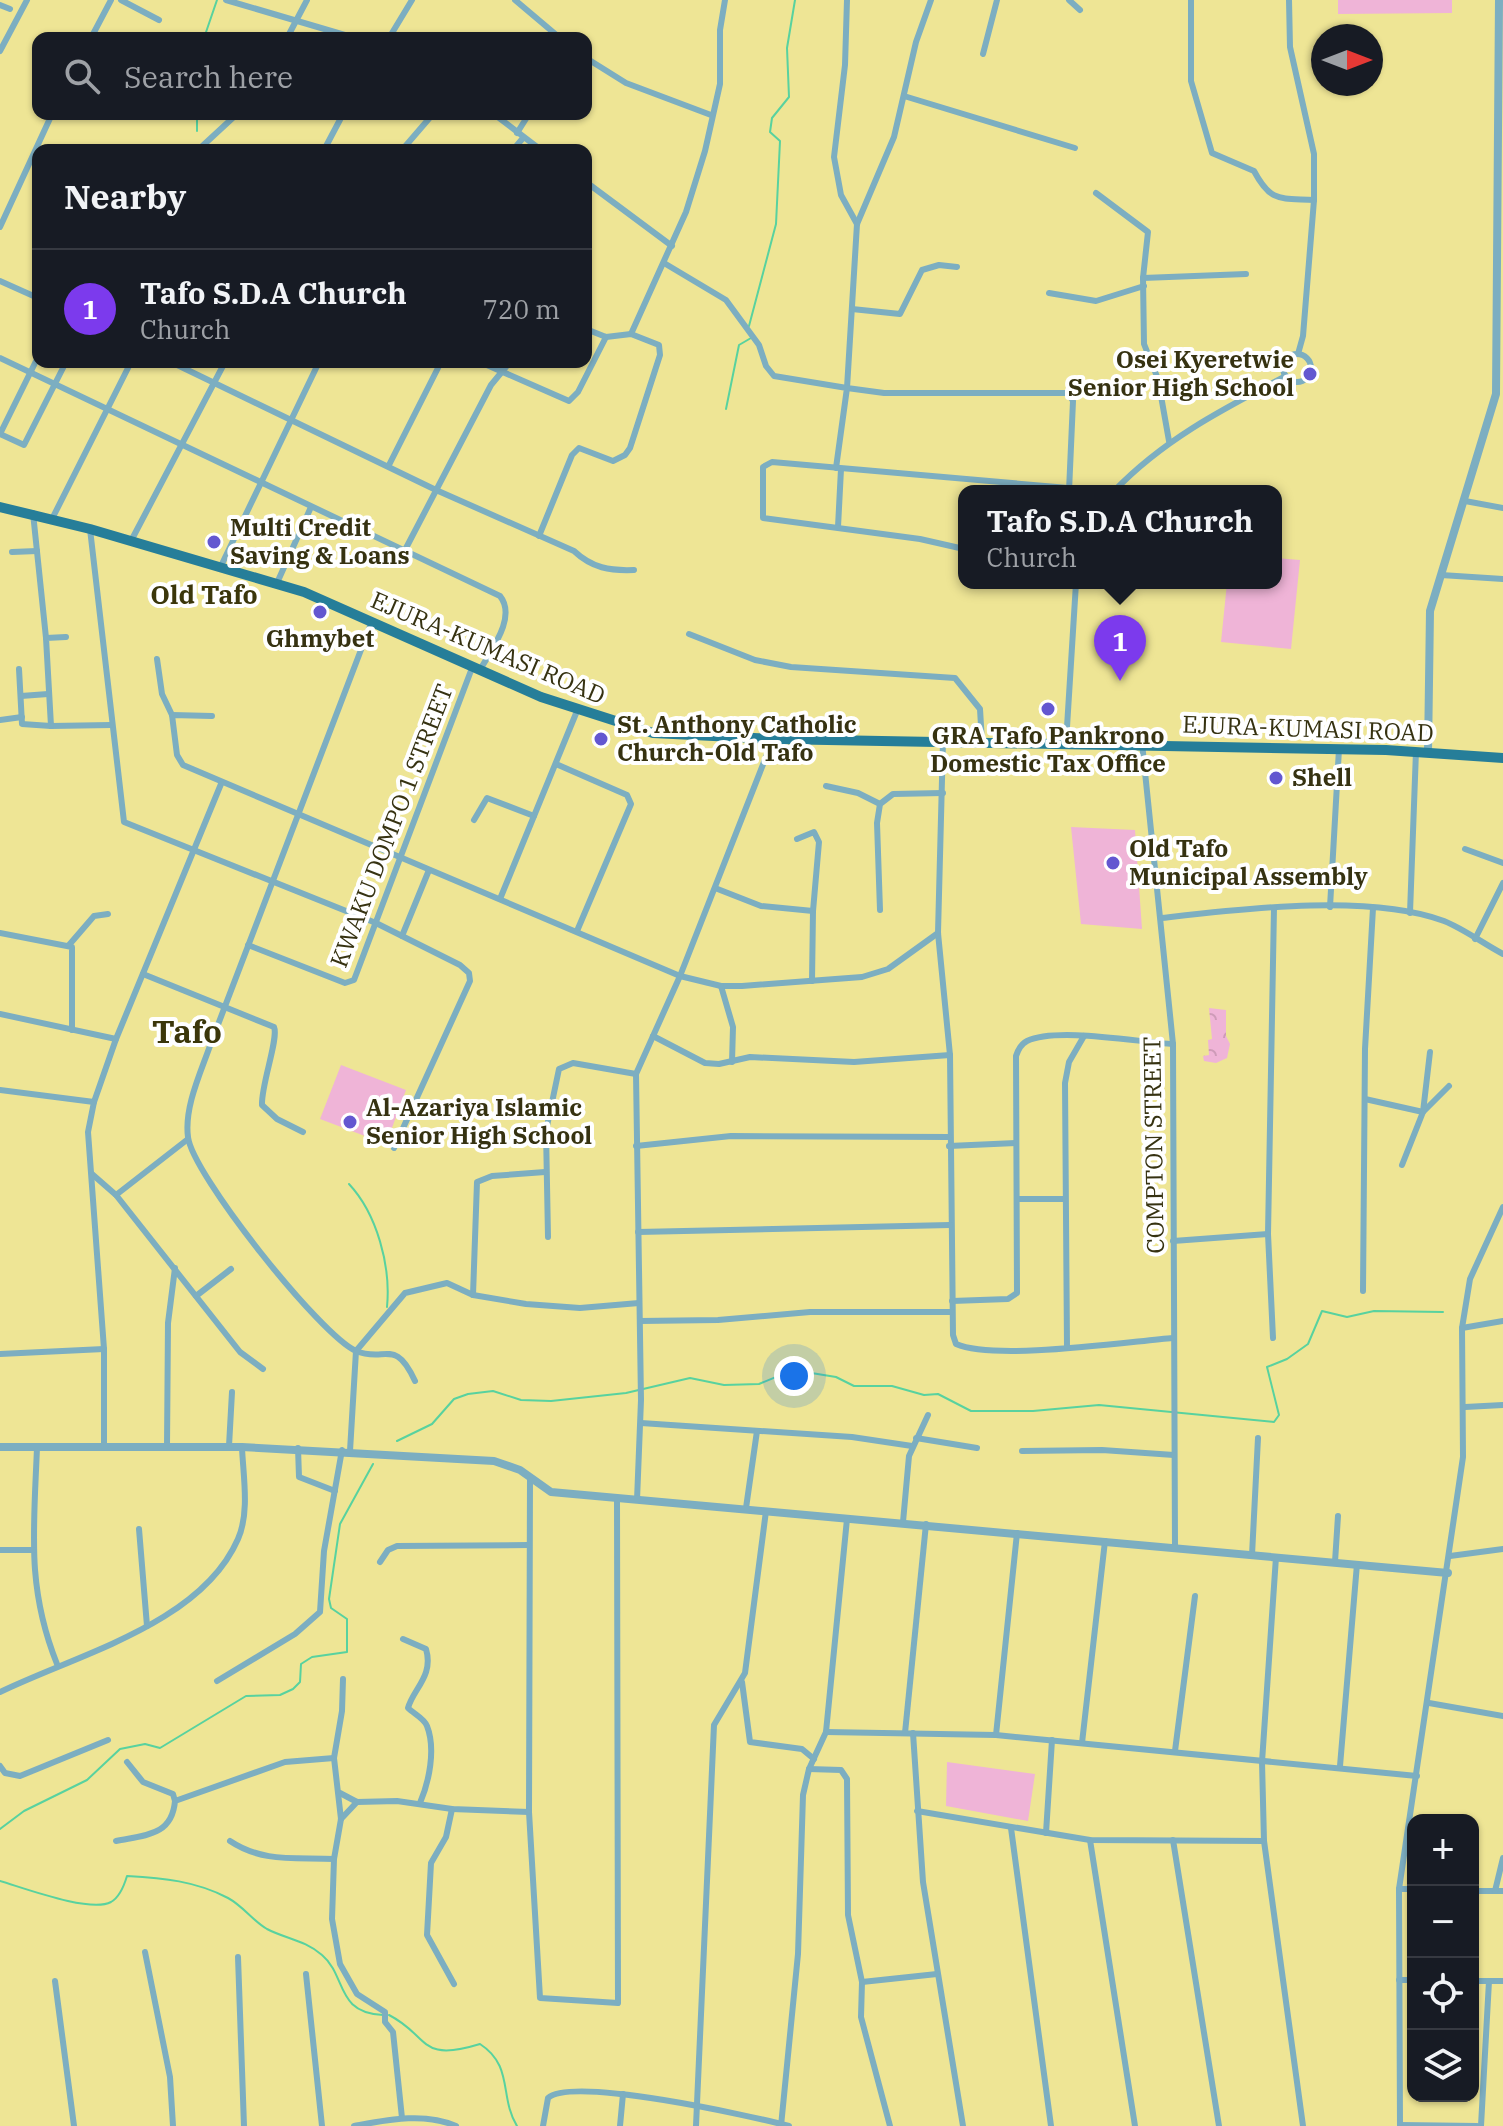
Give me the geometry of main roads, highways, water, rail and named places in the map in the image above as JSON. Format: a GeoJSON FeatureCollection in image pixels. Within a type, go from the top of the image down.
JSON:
{"type":"FeatureCollection","features":[{"type":"Feature","properties":{"kind":"main road","name":"EJURA-KUMASI ROAD"},"geometry":{"type":"LineString","coordinates":[[0,507],[33,513],[277,583],[577,711],[653,733],[773,739],[1142,743],[1416,751],[1503,758]]}},
{"type":"Feature","properties":{"kind":"waterway"},"geometry":{"type":"LineString","coordinates":[[206,32],[217,0]]}},
{"type":"Feature","properties":{"kind":"waterway"},"geometry":{"type":"LineString","coordinates":[[749,326],[776,224],[780,141],[770,132],[772,118],[789,97],[787,48],[795,0]]}},
{"type":"Feature","properties":{"kind":"waterway"},"geometry":{"type":"LineString","coordinates":[[197,120],[197,131]]}},
{"type":"Feature","properties":{"kind":"waterway"},"geometry":{"type":"LineString","coordinates":[[726,409],[739,345],[751,338]]}},
{"type":"Feature","properties":{"kind":"waterway"},"geometry":{"type":"LineString","coordinates":[[349,1184],[367,1210],[380,1241],[387,1275],[387,1307]]}},
{"type":"Feature","properties":{"kind":"waterway"},"geometry":{"type":"LineString","coordinates":[[397,1441],[432,1424],[454,1399],[468,1394],[493,1391],[521,1400],[551,1401],[626,1393],[690,1378],[724,1385],[759,1384],[793,1370],[836,1377],[854,1386],[892,1386],[924,1395],[938,1394],[971,1411],[1033,1411],[1099,1405],[1274,1422],[1279,1415],[1267,1367],[1287,1359],[1308,1344],[1322,1311],[1347,1317],[1374,1311],[1443,1312]]}},
{"type":"Feature","properties":{"kind":"waterway"},"geometry":{"type":"LineString","coordinates":[[0,1829],[24,1811],[87,1780],[120,1749],[145,1744],[160,1748],[246,1696],[280,1695],[293,1689],[300,1682],[301,1664],[312,1657],[347,1652],[347,1619],[331,1608],[329,1599],[340,1524],[373,1464]]}},
{"type":"Feature","properties":{"kind":"waterway"},"geometry":{"type":"LineString","coordinates":[[0,1881],[73,1902],[101,1905],[114,1900],[127,1876],[166,1879],[216,1892],[233,1901],[267,1929],[316,1950],[330,1964],[349,2001],[368,2013],[383,2015]]}},
{"type":"Feature","properties":{"kind":"waterway"},"geometry":{"type":"LineString","coordinates":[[389,2015],[435,2049],[460,2049],[480,2044],[491,2053],[502,2072],[508,2104],[517,2126]]}},
{"type":"Feature","properties":{"kind":"place","name":"Osei Kyeretwie Senior High School"},"geometry":{"type":"Point","coordinates":[1310,374]}},
{"type":"Feature","properties":{"kind":"place","name":"Multi Credit Saving & Loans"},"geometry":{"type":"Point","coordinates":[214,542]}},
{"type":"Feature","properties":{"kind":"place","name":"Ghmybet"},"geometry":{"type":"Point","coordinates":[320,612]}},
{"type":"Feature","properties":{"kind":"place","name":"Tafo S.D.A Church"},"geometry":{"type":"Point","coordinates":[1120,681]}},
{"type":"Feature","properties":{"kind":"place","name":"GRA Tafo Pankrono Domestic Tax Office"},"geometry":{"type":"Point","coordinates":[1048,709]}},
{"type":"Feature","properties":{"kind":"place","name":"St. Anthony Catholic Church-Old Tafo"},"geometry":{"type":"Point","coordinates":[601,739]}},
{"type":"Feature","properties":{"kind":"place","name":"Shell"},"geometry":{"type":"Point","coordinates":[1276,778]}},
{"type":"Feature","properties":{"kind":"place","name":"Old Tafo Municipal Assembly"},"geometry":{"type":"Point","coordinates":[1113,863]}},
{"type":"Feature","properties":{"kind":"place","name":"Al-Azariya Islamic Senior High School"},"geometry":{"type":"Point","coordinates":[350,1122]}},
{"type":"Feature","properties":{"kind":"district","name":"Old Tafo"},"geometry":{"type":"Point","coordinates":[204,595]}},
{"type":"Feature","properties":{"kind":"district","name":"Tafo"},"geometry":{"type":"Point","coordinates":[187,1032]}}]}
